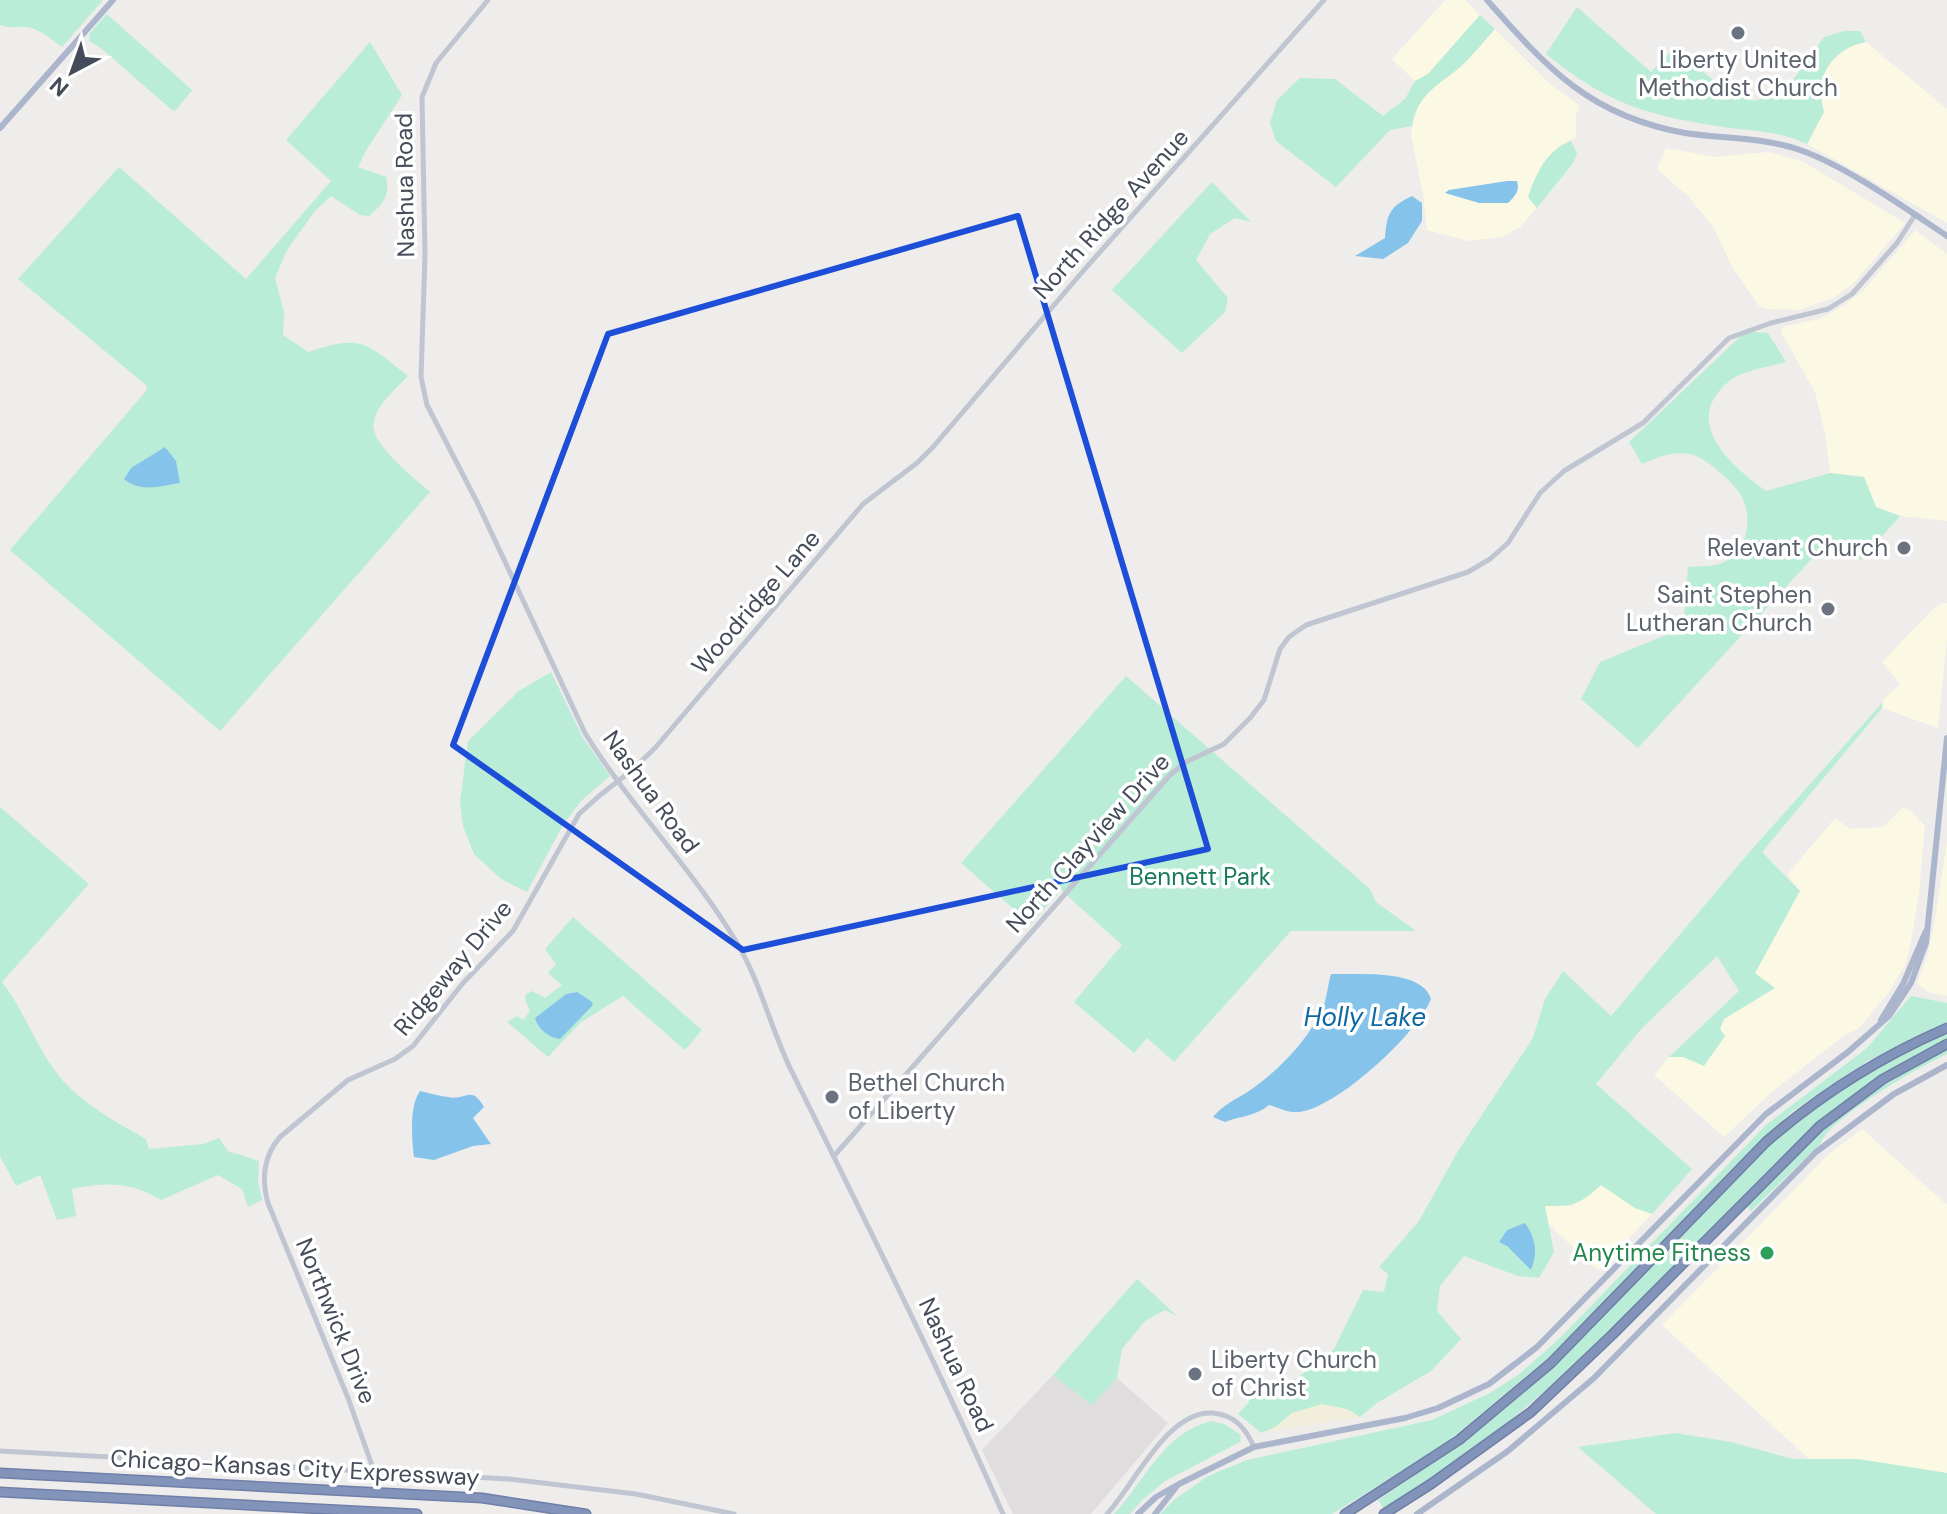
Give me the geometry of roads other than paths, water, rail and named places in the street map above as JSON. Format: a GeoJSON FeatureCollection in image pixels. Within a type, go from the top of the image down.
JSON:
{"type":"FeatureCollection","features":[{"type":"Feature","properties":{"kind":"highway"},"geometry":{"type":"LineString","coordinates":[[1345,1514],[1459,1440],[1551,1363],[1791,1120],[1860,1071],[1947,1028]]}},
{"type":"Feature","properties":{"kind":"highway"},"geometry":{"type":"LineString","coordinates":[[1384,1514],[1531,1412],[1820,1126],[1883,1079],[1947,1044]]}},
{"type":"Feature","properties":{"kind":"highway","name":"Chicago-Kansas City Expressway"},"geometry":{"type":"LineString","coordinates":[[0,1473],[482,1498],[586,1514]]}},
{"type":"Feature","properties":{"kind":"highway","name":"Chicago-Kansas City Expressway"},"geometry":{"type":"LineString","coordinates":[[0,1492],[417,1514]]}},
{"type":"Feature","properties":{"kind":"main road"},"geometry":{"type":"LineString","coordinates":[[0,128],[113,0]]}},
{"type":"Feature","properties":{"kind":"main road"},"geometry":{"type":"LineString","coordinates":[[1487,0],[1553,72],[1605,106],[1672,130],[1764,141],[1799,149],[1831,163],[1947,236]]}},
{"type":"Feature","properties":{"kind":"main road"},"geometry":{"type":"LineString","coordinates":[[1138,1514],[1156,1497],[1254,1447],[1405,1418],[1465,1397],[1499,1377],[1537,1347],[1757,1122],[1848,1052],[1881,1020],[1903,984],[1926,930],[1947,738]]}},
{"type":"Feature","properties":{"kind":"main road"},"geometry":{"type":"LineString","coordinates":[[1417,1514],[1508,1451],[1594,1378],[1816,1152],[1894,1094],[1947,1065]]}},
{"type":"Feature","properties":{"kind":"main road"},"geometry":{"type":"LineString","coordinates":[[1155,1514],[1179,1484]]}},
{"type":"Feature","properties":{"kind":"street","name":"Nashua Road"},"geometry":{"type":"LineString","coordinates":[[488,0],[440,58],[427,79],[421,106],[425,197],[421,365],[427,405],[478,504],[585,733],[738,944],[783,1055],[905,1298],[1003,1514]]}},
{"type":"Feature","properties":{"kind":"street","name":"North Ridge Avenue"},"geometry":{"type":"LineString","coordinates":[[927,454],[1084,270],[1324,0]]}},
{"type":"Feature","properties":{"kind":"street","name":"North Clayview Drive"},"geometry":{"type":"LineString","coordinates":[[834,1156],[1170,775],[1186,762],[1224,744],[1250,718],[1264,700],[1280,649],[1289,637],[1306,625],[1468,572],[1490,559],[1508,543],[1540,493],[1564,471],[1643,423],[1729,338],[1771,323],[1828,309],[1852,294],[1897,243],[1915,215]]}},
{"type":"Feature","properties":{"kind":"street","name":"Woodridge Lane"},"geometry":{"type":"LineString","coordinates":[[619,781],[655,748],[863,504],[927,454]]}},
{"type":"Feature","properties":{"kind":"street","name":"Ridgeway Drive"},"geometry":{"type":"LineString","coordinates":[[264,1185],[267,1158],[276,1141],[348,1080],[395,1059],[413,1046],[458,988],[513,931],[579,814],[619,781]]}},
{"type":"Feature","properties":{"kind":"street","name":"Northwick Drive"},"geometry":{"type":"LineString","coordinates":[[264,1185],[268,1203],[365,1440],[374,1471]]}},
{"type":"Feature","properties":{"kind":"street"},"geometry":{"type":"LineString","coordinates":[[1107,1514],[1171,1431],[1190,1418],[1209,1413],[1228,1416],[1241,1425],[1254,1447]]}},
{"type":"Feature","properties":{"kind":"street"},"geometry":{"type":"LineString","coordinates":[[0,1451],[485,1477],[601,1489],[734,1514]]}},
{"type":"Feature","properties":{"kind":"water"},"geometry":{"type":"Polygon","coordinates":[[[1517,181],[1518,185],[1508,203],[1479,203],[1445,193],[1449,190],[1517,181]]]}},
{"type":"Feature","properties":{"kind":"water"},"geometry":{"type":"Polygon","coordinates":[[[1412,196],[1422,203],[1422,221],[1408,243],[1383,259],[1355,256],[1385,238],[1391,212],[1412,196]]]}},
{"type":"Feature","properties":{"kind":"water"},"geometry":{"type":"Polygon","coordinates":[[[165,447],[176,461],[180,483],[144,487],[124,479],[131,468],[165,447]]]}},
{"type":"Feature","properties":{"kind":"water","name":"Holly Lake"},"geometry":{"type":"Polygon","coordinates":[[[1331,974],[1402,978],[1425,989],[1431,999],[1423,1014],[1393,1049],[1334,1098],[1299,1112],[1269,1105],[1253,1114],[1225,1122],[1213,1117],[1271,1074],[1302,1042],[1324,1005],[1331,974]]]}},
{"type":"Feature","properties":{"kind":"water"},"geometry":{"type":"Polygon","coordinates":[[[577,992],[593,1005],[560,1039],[544,1032],[535,1018],[566,994],[577,992]]]}},
{"type":"Feature","properties":{"kind":"water"},"geometry":{"type":"Polygon","coordinates":[[[420,1091],[454,1098],[475,1096],[484,1107],[473,1118],[491,1144],[473,1146],[434,1160],[414,1157],[413,1114],[420,1091]]]}},
{"type":"Feature","properties":{"kind":"water"},"geometry":{"type":"Polygon","coordinates":[[[1525,1223],[1535,1246],[1531,1270],[1499,1242],[1507,1230],[1525,1223]]]}},
{"type":"Feature","properties":{"kind":"place","name":"Liberty United Methodist Church"},"geometry":{"type":"Point","coordinates":[1738,33]}},
{"type":"Feature","properties":{"kind":"place","name":"Relevant Church"},"geometry":{"type":"Point","coordinates":[1904,548]}},
{"type":"Feature","properties":{"kind":"place","name":"Saint Stephen Lutheran Church"},"geometry":{"type":"Point","coordinates":[1828,609]}},
{"type":"Feature","properties":{"kind":"place","name":"Bethel Church of Liberty"},"geometry":{"type":"Point","coordinates":[832,1097]}},
{"type":"Feature","properties":{"kind":"place","name":"Anytime Fitness"},"geometry":{"type":"Point","coordinates":[1767,1253]}},
{"type":"Feature","properties":{"kind":"place","name":"Liberty Church of Christ"},"geometry":{"type":"Point","coordinates":[1195,1374]}},
{"type":"Feature","properties":{"kind":"park label","name":"Bennett Park"},"geometry":{"type":"Point","coordinates":[1200,877]}}]}
